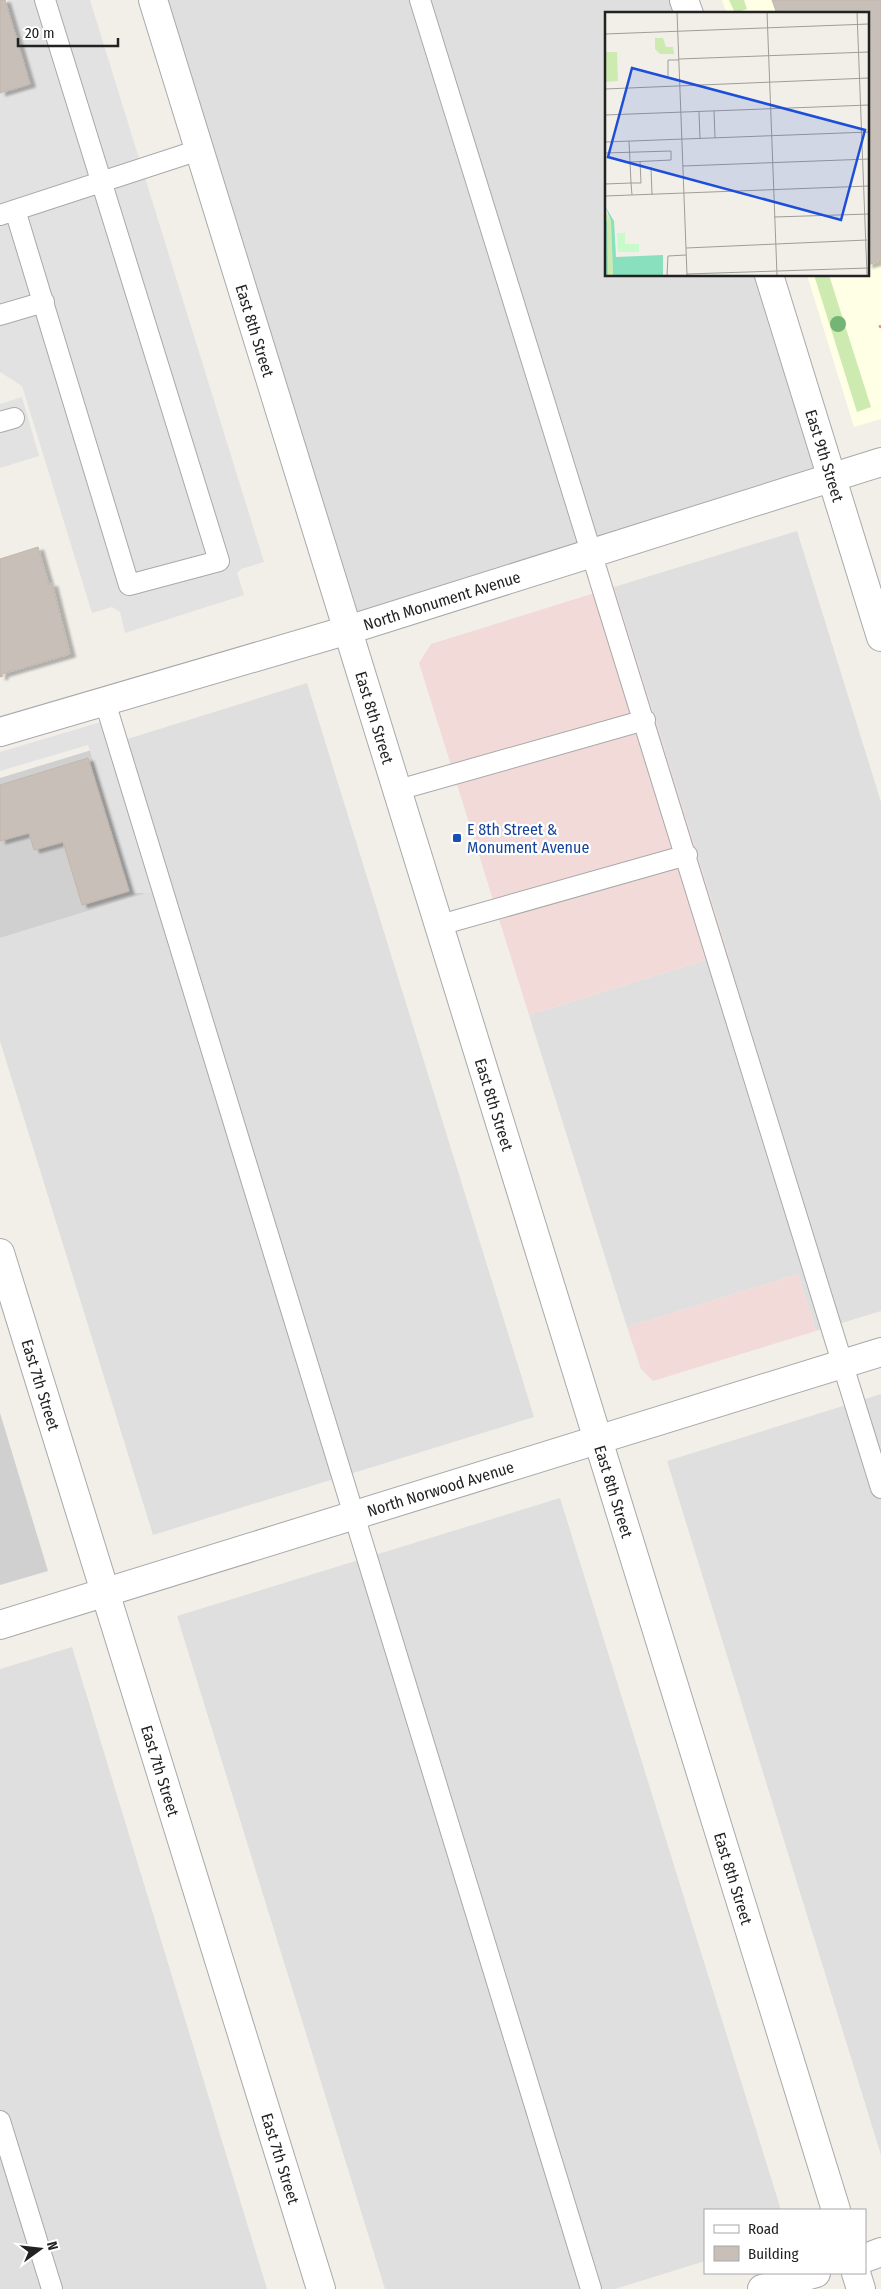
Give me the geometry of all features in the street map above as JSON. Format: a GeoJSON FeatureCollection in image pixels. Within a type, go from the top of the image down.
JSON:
{"type":"FeatureCollection","features":[{"type":"Feature","properties":{"kind":"street","name":"East 8th Street"},"geometry":{"type":"LineString","coordinates":[[153,0],[836,2209]]}},
{"type":"Feature","properties":{"kind":"street"},"geometry":{"type":"LineString","coordinates":[[684,0],[688,12]]}},
{"type":"Feature","properties":{"kind":"street","name":"East 9th Street"},"geometry":{"type":"LineString","coordinates":[[769,276],[881,637]]}},
{"type":"Feature","properties":{"kind":"street","name":"North Monument Avenue"},"geometry":{"type":"LineString","coordinates":[[0,732],[348,630],[881,462]]}},
{"type":"Feature","properties":{"kind":"street","name":"East 7th Street"},"geometry":{"type":"LineString","coordinates":[[0,1254],[321,2289]]}},
{"type":"Feature","properties":{"kind":"street","name":"North Norwood Avenue"},"geometry":{"type":"LineString","coordinates":[[0,1625],[881,1352]]}},
{"type":"Feature","properties":{"kind":"street"},"geometry":{"type":"LineString","coordinates":[[866,2258],[881,2252]]}},
{"type":"Feature","properties":{"kind":"street"},"geometry":{"type":"LineString","coordinates":[[762,2289],[813,2274]]}},
{"type":"Feature","properties":{"kind":"street"},"geometry":{"type":"LineString","coordinates":[[856,2274],[861,2289]]}},
{"type":"Feature","properties":{"kind":"lane"},"geometry":{"type":"LineString","coordinates":[[45,0],[103,183],[219,561],[129,585],[44,302],[7,212],[103,183],[198,150]]}},
{"type":"Feature","properties":{"kind":"lane"},"geometry":{"type":"LineString","coordinates":[[420,0],[687,855],[881,1488]]}},
{"type":"Feature","properties":{"kind":"lane"},"geometry":{"type":"LineString","coordinates":[[0,315],[44,302]]}},
{"type":"Feature","properties":{"kind":"lane"},"geometry":{"type":"LineString","coordinates":[[105,702],[591,2289]]}},
{"type":"Feature","properties":{"kind":"lane"},"geometry":{"type":"LineString","coordinates":[[398,790],[645,720]]}},
{"type":"Feature","properties":{"kind":"lane"},"geometry":{"type":"LineString","coordinates":[[440,925],[687,855]]}},
{"type":"Feature","properties":{"kind":"lane"},"geometry":{"type":"LineString","coordinates":[[0,2121],[52,2289]]}},
{"type":"Feature","properties":{"kind":"shaded area"},"geometry":{"type":"Polygon","coordinates":[[[9,0],[90,0],[264,562],[241,569],[237,573],[244,595],[125,633],[120,612],[112,607],[92,613],[22,386],[0,372],[0,11],[9,0]]]}},
{"type":"Feature","properties":{"kind":"shaded area"},"geometry":{"type":"Polygon","coordinates":[[[153,0],[684,0],[688,12],[605,12],[605,276],[769,276],[831,478],[348,630],[153,0]]]}},
{"type":"Feature","properties":{"kind":"shaded area"},"geometry":{"type":"Polygon","coordinates":[[[722,0],[881,0],[881,419],[854,427],[807,276],[868,276],[868,12],[726,12],[722,0]]]}},
{"type":"Feature","properties":{"kind":"shaded area"},"geometry":{"type":"Polygon","coordinates":[[[22,397],[39,456],[0,468],[0,404],[22,397]]]}},
{"type":"Feature","properties":{"kind":"shaded area"},"geometry":{"type":"Polygon","coordinates":[[[797,531],[881,802],[881,1311],[816,1331],[798,1274],[627,1327],[529,1015],[728,953],[614,587],[797,531]]]}},
{"type":"Feature","properties":{"kind":"shaded area"},"geometry":{"type":"Polygon","coordinates":[[[614,587],[728,953],[529,1015],[419,663],[431,644],[614,587]]]}},
{"type":"Feature","properties":{"kind":"shaded area"},"geometry":{"type":"Polygon","coordinates":[[[307,683],[534,1417],[153,1535],[0,1041],[0,938],[166,887],[121,741],[307,683]]]}},
{"type":"Feature","properties":{"kind":"shaded area"},"geometry":{"type":"Polygon","coordinates":[[[101,722],[153,893],[133,893],[88,745],[0,771],[0,752],[101,722]]]}},
{"type":"Feature","properties":{"kind":"shaded area"},"geometry":{"type":"Polygon","coordinates":[[[121,741],[166,887],[0,938],[0,778],[121,741]]]}},
{"type":"Feature","properties":{"kind":"shaded area"},"geometry":{"type":"Polygon","coordinates":[[[798,1274],[816,1331],[653,1381],[641,1369],[627,1327],[798,1274]]]}},
{"type":"Feature","properties":{"kind":"shaded area"},"geometry":{"type":"Polygon","coordinates":[[[881,1394],[881,2155],[667,1461],[881,1394]]]}},
{"type":"Feature","properties":{"kind":"shaded area"},"geometry":{"type":"Polygon","coordinates":[[[0,1413],[48,1571],[0,1585],[0,1413]]]}},
{"type":"Feature","properties":{"kind":"shaded area"},"geometry":{"type":"Polygon","coordinates":[[[560,1498],[781,2209],[704,2209],[704,2261],[615,2289],[385,2289],[177,1616],[560,1498]]]}},
{"type":"Feature","properties":{"kind":"shaded area"},"geometry":{"type":"Polygon","coordinates":[[[72,1647],[267,2289],[0,2289],[0,1669],[72,1647]]]}},
{"type":"Feature","properties":{"kind":"green space"},"geometry":{"type":"Polygon","coordinates":[[[729,0],[744,0],[747,9],[735,12],[729,0]]]}},
{"type":"Feature","properties":{"kind":"green space"},"geometry":{"type":"Polygon","coordinates":[[[814,276],[829,276],[871,407],[857,412],[814,276]]]}},
{"type":"Feature","properties":{"kind":"building"},"geometry":{"type":"Polygon","coordinates":[[[0,0],[5,0],[30,84],[0,93],[0,0]]]}},
{"type":"Feature","properties":{"kind":"building"},"geometry":{"type":"Polygon","coordinates":[[[772,0],[881,0],[881,261],[868,265],[868,12],[776,12],[772,0]]]}},
{"type":"Feature","properties":{"kind":"building"},"geometry":{"type":"Polygon","coordinates":[[[38,547],[49,585],[52,583],[70,654],[2,674],[3,676],[0,677],[0,559],[38,547]]]}},
{"type":"Feature","properties":{"kind":"building"},"geometry":{"type":"Polygon","coordinates":[[[88,758],[129,891],[82,905],[63,842],[34,850],[29,833],[0,841],[0,785],[88,758]]]}},
{"type":"Feature","properties":{"kind":"place","name":"E 8th Street & Monument Avenue"},"geometry":{"type":"Point","coordinates":[457,838]}}]}
